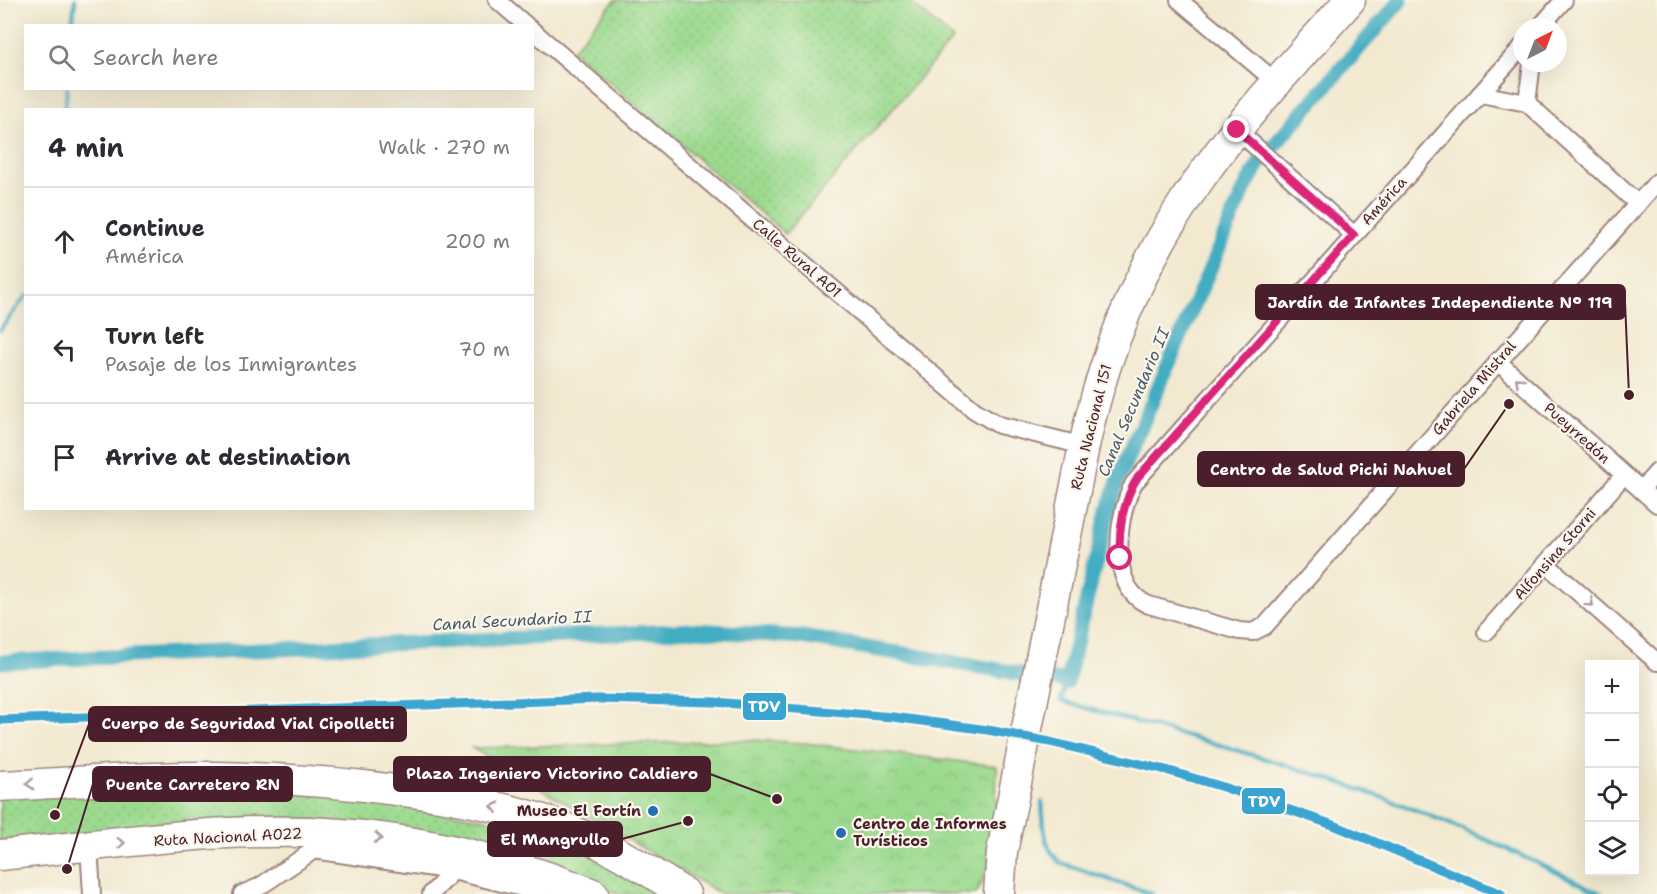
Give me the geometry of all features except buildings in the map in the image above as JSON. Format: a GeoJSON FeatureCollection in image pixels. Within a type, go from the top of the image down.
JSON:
{"type":"FeatureCollection","features":[{"type":"Feature","properties":{"kind":"highway","name":"Ruta Nacional 151"},"geometry":{"type":"LineString","coordinates":[[999,894],[1002,852],[1084,446],[1110,353],[1145,270],[1185,200],[1237,130],[1350,0]]}},
{"type":"Feature","properties":{"kind":"highway"},"geometry":{"type":"LineString","coordinates":[[0,786],[232,777],[331,783],[420,793],[490,806],[550,822],[611,849],[685,894]]}},
{"type":"Feature","properties":{"kind":"highway","name":"Ruta Nacional A022"},"geometry":{"type":"LineString","coordinates":[[0,855],[226,834],[338,834],[405,841],[471,853],[535,871],[593,894]]}},
{"type":"Feature","properties":{"kind":"highway","name":"Ruta Nacional 151"},"geometry":{"type":"LineString","coordinates":[[986,894],[1002,852]]}},
{"type":"Feature","properties":{"kind":"street"},"geometry":{"type":"LineString","coordinates":[[497,0],[525,24]]}},
{"type":"Feature","properties":{"kind":"street"},"geometry":{"type":"LineString","coordinates":[[1179,0],[1277,83]]}},
{"type":"Feature","properties":{"kind":"street"},"geometry":{"type":"LineString","coordinates":[[1548,18],[1564,0]]}},
{"type":"Feature","properties":{"kind":"street","name":"Calle Rural A01"},"geometry":{"type":"LineString","coordinates":[[534,32],[974,410],[999,425],[1084,446]]}},
{"type":"Feature","properties":{"kind":"street","name":"América"},"geometry":{"type":"LineString","coordinates":[[1134,595],[1123,574],[1119,551],[1126,501],[1134,483],[1513,57]]}},
{"type":"Feature","properties":{"kind":"street"},"geometry":{"type":"LineString","coordinates":[[1527,103],[1531,72]]}},
{"type":"Feature","properties":{"kind":"street"},"geometry":{"type":"LineString","coordinates":[[1480,94],[1527,103],[1638,204]]}},
{"type":"Feature","properties":{"kind":"street"},"geometry":{"type":"LineString","coordinates":[[1237,130],[1354,235]]}},
{"type":"Feature","properties":{"kind":"street","name":"Gabriela Mistral"},"geometry":{"type":"LineString","coordinates":[[1134,595],[1149,605],[1239,631],[1253,632],[1261,628],[1271,620],[1657,182]]}},
{"type":"Feature","properties":{"kind":"street","name":"Pueyrredón"},"geometry":{"type":"LineString","coordinates":[[1497,362],[1657,504]]}},
{"type":"Feature","properties":{"kind":"street"},"geometry":{"type":"LineString","coordinates":[[1641,490],[1657,472]]}},
{"type":"Feature","properties":{"kind":"street","name":"Alfonsina Storni"},"geometry":{"type":"LineString","coordinates":[[1486,632],[1624,475]]}},
{"type":"Feature","properties":{"kind":"street"},"geometry":{"type":"LineString","coordinates":[[1546,564],[1657,662]]}},
{"type":"Feature","properties":{"kind":"street"},"geometry":{"type":"LineString","coordinates":[[242,894],[259,887],[338,834]]}},
{"type":"Feature","properties":{"kind":"street"},"geometry":{"type":"LineString","coordinates":[[89,846],[92,894]]}},
{"type":"Feature","properties":{"kind":"street"},"geometry":{"type":"LineString","coordinates":[[314,850],[453,871],[543,894]]}},
{"type":"Feature","properties":{"kind":"street"},"geometry":{"type":"LineString","coordinates":[[431,894],[453,871]]}},
{"type":"Feature","properties":{"kind":"green space"},"geometry":{"type":"Polygon","coordinates":[[[615,0],[908,0],[953,39],[785,234],[572,50],[615,0]]]}},
{"type":"Feature","properties":{"kind":"green space"},"geometry":{"type":"Polygon","coordinates":[[[752,740],[804,743],[997,766],[996,815],[992,848],[989,864],[976,894],[721,894],[472,748],[752,740]]]}},
{"type":"Feature","properties":{"kind":"green space"},"geometry":{"type":"Polygon","coordinates":[[[186,787],[351,795],[547,830],[663,894],[620,894],[523,858],[453,840],[0,848],[0,795],[186,787]]]}},
{"type":"Feature","properties":{"kind":"waterway"},"geometry":{"type":"LineString","coordinates":[[72,24],[75,0]]}},
{"type":"Feature","properties":{"kind":"waterway","name":"Canal Secundario II"},"geometry":{"type":"LineString","coordinates":[[1271,149],[1401,0]]}},
{"type":"Feature","properties":{"kind":"waterway"},"geometry":{"type":"LineString","coordinates":[[65,108],[67,90]]}},
{"type":"Feature","properties":{"kind":"waterway","name":"Canal Secundario II"},"geometry":{"type":"LineString","coordinates":[[1046,678],[1067,682],[1108,511],[1120,475],[1247,184],[1260,162]]}},
{"type":"Feature","properties":{"kind":"waterway"},"geometry":{"type":"LineString","coordinates":[[0,330],[24,299]]}},
{"type":"Feature","properties":{"kind":"waterway","name":"Canal Secundario II"},"geometry":{"type":"LineString","coordinates":[[0,662],[695,630],[802,637],[1022,674]]}},
{"type":"Feature","properties":{"kind":"waterway"},"geometry":{"type":"LineString","coordinates":[[1067,682],[1061,701],[1260,757],[1339,782],[1463,830],[1602,894]]}},
{"type":"Feature","properties":{"kind":"waterway"},"geometry":{"type":"LineString","coordinates":[[1042,802],[1047,843],[1061,863],[1152,894]]}},
{"type":"Feature","properties":{"kind":"transit line","name":"TDV"},"geometry":{"type":"LineString","coordinates":[[0,720],[598,699],[714,702],[893,717],[988,730],[1050,742],[1166,770],[1336,826],[1501,894]]}},
{"type":"Feature","properties":{"kind":"place","name":"Jardín de Infantes Independiente N° 119"},"geometry":{"type":"Point","coordinates":[1629,395]}},
{"type":"Feature","properties":{"kind":"place","name":"Centro de Salud Pichi Nahuel"},"geometry":{"type":"Point","coordinates":[1509,404]}},
{"type":"Feature","properties":{"kind":"place","name":"Plaza Ingeniero Victorino Caldiero"},"geometry":{"type":"Point","coordinates":[777,799]}},
{"type":"Feature","properties":{"kind":"place","name":"Museo El Fortín"},"geometry":{"type":"Point","coordinates":[653,811]}},
{"type":"Feature","properties":{"kind":"place","name":"Cuerpo de Seguridad Vial Cipolletti"},"geometry":{"type":"Point","coordinates":[55,815]}},
{"type":"Feature","properties":{"kind":"place","name":"El Mangrullo"},"geometry":{"type":"Point","coordinates":[688,821]}},
{"type":"Feature","properties":{"kind":"place","name":"Centro de Informes Turísticos"},"geometry":{"type":"Point","coordinates":[841,833]}},
{"type":"Feature","properties":{"kind":"place","name":"Puente Carretero RN"},"geometry":{"type":"Point","coordinates":[67,869]}},
{"type":"Feature","properties":{"kind":"route"},"geometry":{"type":"LineString","coordinates":[[1120,558],[1119,543],[1126,501],[1138,477],[1354,235],[1237,130]]}}]}
